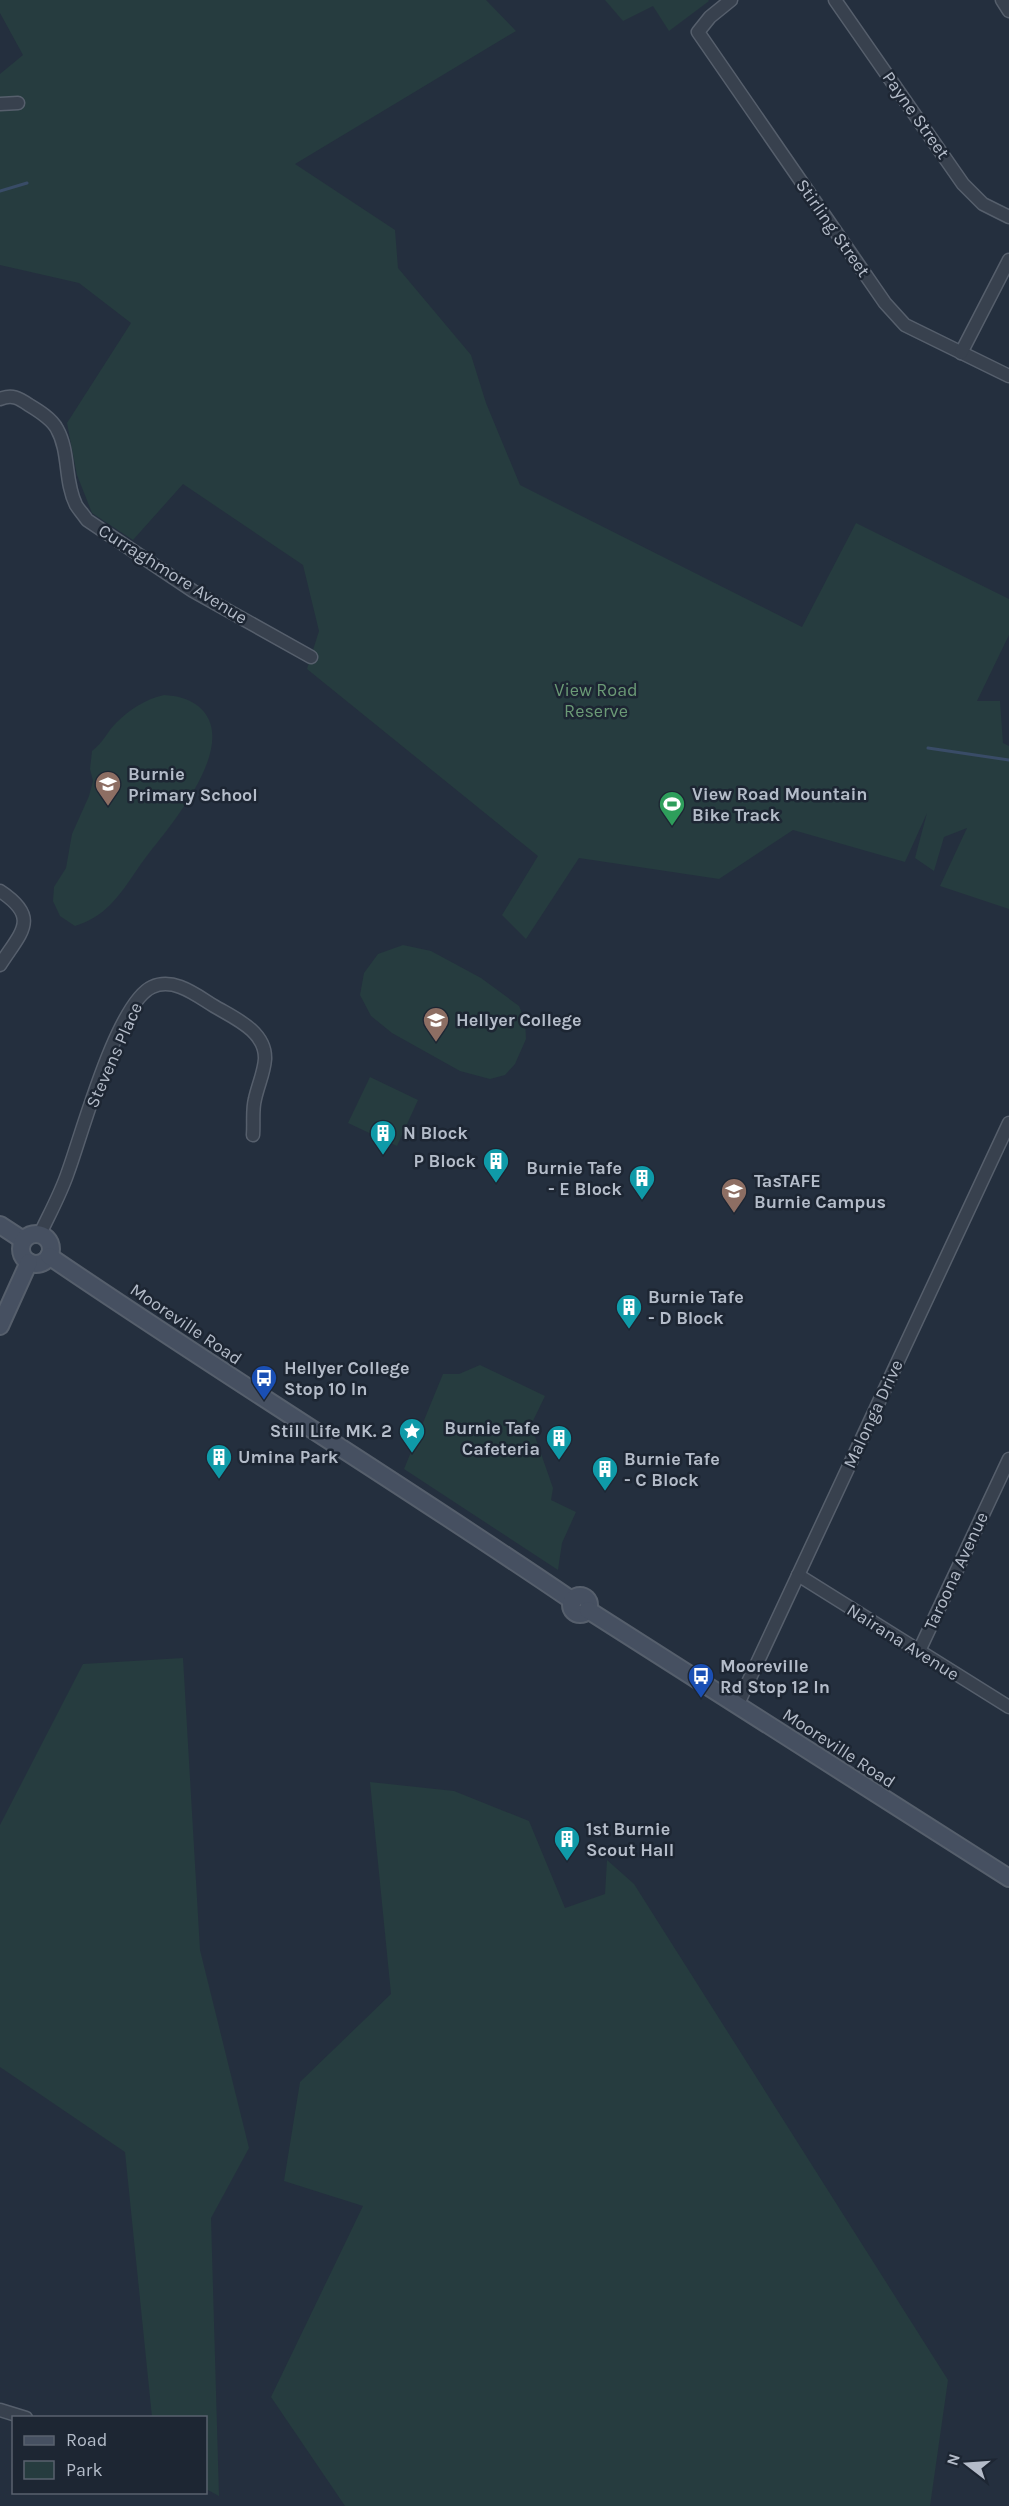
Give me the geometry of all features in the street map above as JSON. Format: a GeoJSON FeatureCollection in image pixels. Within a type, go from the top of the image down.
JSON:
{"type":"FeatureCollection","features":[{"type":"Feature","properties":{"kind":"main road"},"geometry":{"type":"LineString","coordinates":[[0,1225],[23,1240]]}},
{"type":"Feature","properties":{"kind":"main road"},"geometry":{"type":"LineString","coordinates":[[31,1234],[40,1234],[50,1243],[49,1256],[43,1262],[29,1262],[20,1250],[23,1240],[31,1234]]}},
{"type":"Feature","properties":{"kind":"main road","name":"Mooreville Road"},"geometry":{"type":"LineString","coordinates":[[49,1256],[211,1365],[420,1497],[573,1601],[579,1597],[586,1598],[589,1602],[588,1610],[1009,1878]]}},
{"type":"Feature","properties":{"kind":"main road"},"geometry":{"type":"LineString","coordinates":[[2,1316],[29,1262]]}},
{"type":"Feature","properties":{"kind":"street","name":"Stirling Street"},"geometry":{"type":"LineString","coordinates":[[731,0],[710,17],[698,32],[885,303],[905,325],[1009,376]]}},
{"type":"Feature","properties":{"kind":"street","name":"Payne Street"},"geometry":{"type":"LineString","coordinates":[[835,0],[963,183],[983,204],[1009,217]]}},
{"type":"Feature","properties":{"kind":"street"},"geometry":{"type":"LineString","coordinates":[[1002,0],[1009,11]]}},
{"type":"Feature","properties":{"kind":"street"},"geometry":{"type":"LineString","coordinates":[[0,104],[18,103]]}},
{"type":"Feature","properties":{"kind":"street"},"geometry":{"type":"LineString","coordinates":[[961,353],[1009,260]]}},
{"type":"Feature","properties":{"kind":"street","name":"Curraghmore Avenue"},"geometry":{"type":"LineString","coordinates":[[0,399],[6,396],[18,397],[40,412],[56,427],[65,450],[76,504],[87,520],[193,591],[311,657]]}},
{"type":"Feature","properties":{"kind":"street"},"geometry":{"type":"LineString","coordinates":[[0,891],[21,908],[25,919],[21,933],[0,965]]}},
{"type":"Feature","properties":{"kind":"street","name":"Stevens Place"},"geometry":{"type":"LineString","coordinates":[[40,1234],[68,1173],[104,1068],[137,999],[153,986],[174,985],[190,992],[248,1026],[260,1039],[265,1057],[254,1101],[254,1135]]}},
{"type":"Feature","properties":{"kind":"street","name":"Malonga Drive"},"geometry":{"type":"LineString","coordinates":[[737,1706],[1009,1123]]}},
{"type":"Feature","properties":{"kind":"street","name":"Taroona Avenue"},"geometry":{"type":"LineString","coordinates":[[919,1651],[1009,1459]]}},
{"type":"Feature","properties":{"kind":"street","name":"Nairana Avenue"},"geometry":{"type":"LineString","coordinates":[[798,1575],[1009,1707]]}},
{"type":"Feature","properties":{"kind":"street"},"geometry":{"type":"LineString","coordinates":[[0,2410],[20,2416]]}},
{"type":"Feature","properties":{"kind":"green space","name":"View Road Reserve"},"geometry":{"type":"Polygon","coordinates":[[[0,0],[486,0],[516,31],[295,164],[395,230],[398,268],[471,355],[486,403],[520,485],[802,627],[856,523],[1009,599],[1009,635],[977,701],[1000,701],[1003,743],[1009,746],[1009,909],[940,886],[967,828],[944,837],[934,871],[915,858],[927,813],[905,862],[793,830],[719,879],[579,858],[526,939],[502,915],[538,856],[307,669],[319,631],[303,565],[183,484],[133,540],[92,513],[77,475],[67,423],[131,323],[79,283],[0,265],[0,74],[23,55],[0,13],[0,0]]]}},
{"type":"Feature","properties":{"kind":"green space"},"geometry":{"type":"Polygon","coordinates":[[[605,0],[709,1],[669,31],[653,6],[623,21],[605,0]]]}},
{"type":"Feature","properties":{"kind":"green space"},"geometry":{"type":"Polygon","coordinates":[[[164,695],[194,703],[210,722],[212,740],[208,761],[185,805],[120,894],[98,915],[75,926],[60,916],[53,901],[54,887],[66,868],[72,834],[89,796],[93,781],[90,769],[92,751],[127,713],[138,705],[164,695]]]}},
{"type":"Feature","properties":{"kind":"green space"},"geometry":{"type":"Polygon","coordinates":[[[403,945],[431,951],[481,978],[519,1006],[525,1020],[526,1039],[515,1064],[505,1075],[490,1079],[460,1071],[392,1033],[371,1016],[360,995],[364,973],[378,954],[403,945]]]}},
{"type":"Feature","properties":{"kind":"green space"},"geometry":{"type":"Polygon","coordinates":[[[370,1077],[418,1100],[397,1146],[348,1123],[370,1077]]]}},
{"type":"Feature","properties":{"kind":"green space"},"geometry":{"type":"Polygon","coordinates":[[[480,1365],[545,1396],[531,1425],[553,1488],[551,1500],[576,1512],[562,1543],[558,1570],[404,1469],[443,1374],[459,1374],[480,1365]]]}},
{"type":"Feature","properties":{"kind":"green space"},"geometry":{"type":"Polygon","coordinates":[[[183,1658],[200,1950],[249,2148],[211,2218],[219,2496],[207,2490],[207,2416],[152,2416],[125,2152],[0,2067],[0,1825],[83,1664],[183,1658]]]}},
{"type":"Feature","properties":{"kind":"green space"},"geometry":{"type":"Polygon","coordinates":[[[370,1782],[454,1791],[529,1821],[565,1908],[605,1894],[607,1860],[634,1884],[948,2380],[930,2506],[345,2506],[271,2397],[363,2206],[284,2181],[300,2082],[391,1994],[370,1782]]]}},
{"type":"Feature","properties":{"kind":"waterway"},"geometry":{"type":"LineString","coordinates":[[0,191],[27,183]]}},
{"type":"Feature","properties":{"kind":"waterway"},"geometry":{"type":"LineString","coordinates":[[928,748],[1009,760]]}},
{"type":"Feature","properties":{"kind":"place","name":"Burnie Primary School"},"geometry":{"type":"Point","coordinates":[108,807]}},
{"type":"Feature","properties":{"kind":"place","name":"View Road Mountain Bike Track"},"geometry":{"type":"Point","coordinates":[672,827]}},
{"type":"Feature","properties":{"kind":"place","name":"Hellyer College"},"geometry":{"type":"Point","coordinates":[436,1043]}},
{"type":"Feature","properties":{"kind":"place","name":"N Block"},"geometry":{"type":"Point","coordinates":[383,1156]}},
{"type":"Feature","properties":{"kind":"place","name":"P Block"},"geometry":{"type":"Point","coordinates":[496,1184]}},
{"type":"Feature","properties":{"kind":"place","name":"Burnie Tafe - E Block"},"geometry":{"type":"Point","coordinates":[642,1201]}},
{"type":"Feature","properties":{"kind":"place","name":"TasTAFE Burnie Campus"},"geometry":{"type":"Point","coordinates":[734,1214]}},
{"type":"Feature","properties":{"kind":"place","name":"Burnie Tafe - D Block"},"geometry":{"type":"Point","coordinates":[629,1330]}},
{"type":"Feature","properties":{"kind":"place","name":"Hellyer College Stop 10 In"},"geometry":{"type":"Point","coordinates":[264,1401]}},
{"type":"Feature","properties":{"kind":"place","name":"Still Life MK. 2"},"geometry":{"type":"Point","coordinates":[412,1454]}},
{"type":"Feature","properties":{"kind":"place","name":"Burnie Tafe Cafeteria"},"geometry":{"type":"Point","coordinates":[559,1461]}},
{"type":"Feature","properties":{"kind":"place","name":"Umina Park"},"geometry":{"type":"Point","coordinates":[219,1480]}},
{"type":"Feature","properties":{"kind":"place","name":"Burnie Tafe - C Block"},"geometry":{"type":"Point","coordinates":[605,1492]}},
{"type":"Feature","properties":{"kind":"place","name":"Mooreville Rd Stop 12 In"},"geometry":{"type":"Point","coordinates":[701,1699]}},
{"type":"Feature","properties":{"kind":"place","name":"1st Burnie Scout Hall"},"geometry":{"type":"Point","coordinates":[567,1862]}}]}
